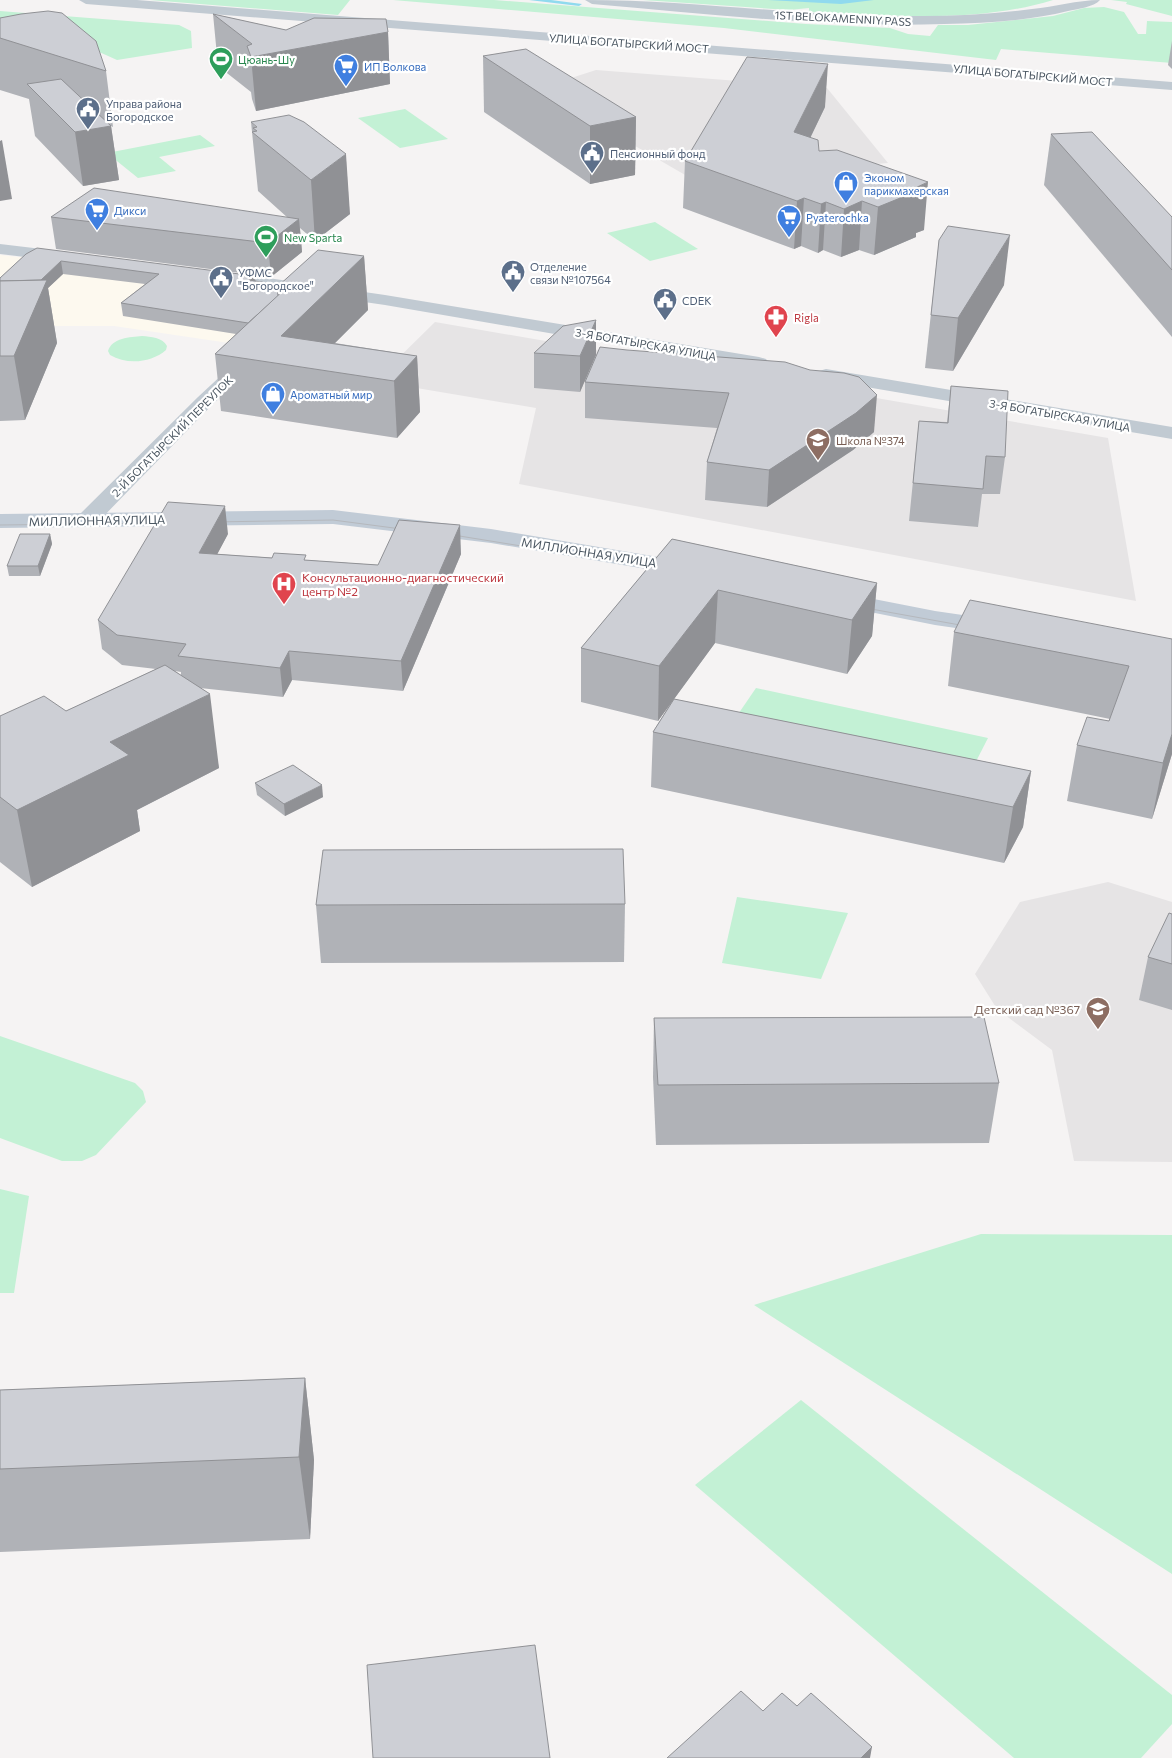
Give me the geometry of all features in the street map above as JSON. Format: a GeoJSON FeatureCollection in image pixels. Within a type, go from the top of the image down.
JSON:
{"type":"FeatureCollection","features":[{"type":"Feature","properties":{"kind":"street","name":"УЛИЦА БОГАТЫРСКИЙ МОСТ"},"geometry":{"type":"LineString","coordinates":[[86,0],[1172,86]]}},
{"type":"Feature","properties":{"kind":"street","name":"1ST BELOKAMENNIY PASS"},"geometry":{"type":"LineString","coordinates":[[592,0],[825,18],[927,21],[1031,15],[1073,7],[1093,0]]}},
{"type":"Feature","properties":{"kind":"street"},"geometry":{"type":"LineString","coordinates":[[0,249],[82,259]]}},
{"type":"Feature","properties":{"kind":"street","name":"3-Я БОГАТЫРСКАЯ УЛИЦА"},"geometry":{"type":"LineString","coordinates":[[206,274],[322,291],[774,366]]}},
{"type":"Feature","properties":{"kind":"street"},"geometry":{"type":"LineString","coordinates":[[302,310],[322,291]]}},
{"type":"Feature","properties":{"kind":"street","name":"2-Й БОГАТЫРСКИЙ ПЕРЕУЛОК"},"geometry":{"type":"LineString","coordinates":[[87,520],[205,401],[259,351]]}},
{"type":"Feature","properties":{"kind":"street","name":"3-Я БОГАТЫРСКАЯ УЛИЦА"},"geometry":{"type":"LineString","coordinates":[[804,371],[1172,433]]}},
{"type":"Feature","properties":{"kind":"street","name":"МИЛЛИОННАЯ УЛИЦА"},"geometry":{"type":"LineString","coordinates":[[0,521],[333,517],[491,536],[632,558],[710,574]]}},
{"type":"Feature","properties":{"kind":"street"},"geometry":{"type":"LineString","coordinates":[[818,595],[935,618],[1014,629]]}},
{"type":"Feature","properties":{"kind":"shaded area"},"geometry":{"type":"Polygon","coordinates":[[[596,70],[827,88],[888,163],[692,179],[537,89],[596,70]]]}},
{"type":"Feature","properties":{"kind":"shaded area"},"geometry":{"type":"Polygon","coordinates":[[[0,255],[304,297],[256,347],[114,326],[0,326],[0,255]]]}},
{"type":"Feature","properties":{"kind":"shaded area","name":"Школа №374"},"geometry":{"type":"Polygon","coordinates":[[[435,322],[1108,438],[1136,601],[519,484],[536,408],[375,381],[435,322]]]}},
{"type":"Feature","properties":{"kind":"shaded area","name":"Детский сад №367"},"geometry":{"type":"Polygon","coordinates":[[[1108,882],[1172,902],[1172,1162],[1074,1161],[1052,1050],[997,1009],[975,974],[1020,902],[1108,882]]]}},
{"type":"Feature","properties":{"kind":"green space"},"geometry":{"type":"Polygon","coordinates":[[[150,0],[350,0],[338,15],[150,0]]]}},
{"type":"Feature","properties":{"kind":"green space"},"geometry":{"type":"Polygon","coordinates":[[[393,0],[494,0],[806,24],[890,28],[908,34],[930,36],[938,25],[968,25],[1053,16],[1084,8],[1104,7],[1124,12],[1138,34],[1146,34],[1147,21],[1172,22],[1172,63],[1001,49],[996,60],[724,28],[393,0]]]}},
{"type":"Feature","properties":{"kind":"green space"},"geometry":{"type":"Polygon","coordinates":[[[643,0],[1053,0],[1023,8],[993,12],[963,15],[901,16],[809,12],[809,8],[789,10],[643,0]]]}},
{"type":"Feature","properties":{"kind":"green space"},"geometry":{"type":"Polygon","coordinates":[[[1111,0],[1172,0],[1172,16],[1126,4],[1127,2],[1111,0]]]}},
{"type":"Feature","properties":{"kind":"green space"},"geometry":{"type":"Polygon","coordinates":[[[0,11],[179,25],[191,31],[192,48],[117,60],[97,51],[0,54],[0,11]]]}},
{"type":"Feature","properties":{"kind":"green space"},"geometry":{"type":"Polygon","coordinates":[[[405,109],[448,139],[400,148],[358,118],[405,109]]]}},
{"type":"Feature","properties":{"kind":"green space"},"geometry":{"type":"Polygon","coordinates":[[[200,135],[215,146],[159,157],[176,171],[138,178],[107,153],[200,135]]]}},
{"type":"Feature","properties":{"kind":"green space"},"geometry":{"type":"Polygon","coordinates":[[[655,222],[698,249],[650,261],[607,233],[655,222]]]}},
{"type":"Feature","properties":{"kind":"green space"},"geometry":{"type":"Polygon","coordinates":[[[142,336],[162,341],[167,346],[166,350],[153,358],[139,361],[124,360],[110,355],[108,351],[113,343],[127,338],[142,336]]]}},
{"type":"Feature","properties":{"kind":"green space"},"geometry":{"type":"Polygon","coordinates":[[[756,688],[988,738],[966,781],[730,726],[756,688]]]}},
{"type":"Feature","properties":{"kind":"green space"},"geometry":{"type":"Polygon","coordinates":[[[737,897],[848,913],[821,979],[722,963],[737,897]]]}},
{"type":"Feature","properties":{"kind":"green space"},"geometry":{"type":"Polygon","coordinates":[[[0,1036],[135,1083],[143,1091],[146,1102],[96,1155],[82,1161],[62,1161],[0,1138],[0,1036]]]}},
{"type":"Feature","properties":{"kind":"green space"},"geometry":{"type":"Polygon","coordinates":[[[0,1189],[29,1196],[14,1293],[0,1293],[0,1189]]]}},
{"type":"Feature","properties":{"kind":"green space"},"geometry":{"type":"Polygon","coordinates":[[[981,1234],[1172,1235],[1172,1574],[754,1305],[981,1234]]]}},
{"type":"Feature","properties":{"kind":"green space"},"geometry":{"type":"Polygon","coordinates":[[[801,1400],[1172,1695],[1172,1724],[1141,1758],[1014,1758],[695,1485],[801,1400]]]}},
{"type":"Feature","properties":{"kind":"water"},"geometry":{"type":"Polygon","coordinates":[[[768,0],[874,0],[841,4],[768,0]]]}},
{"type":"Feature","properties":{"kind":"building"},"geometry":{"type":"Polygon","coordinates":[[[48,11],[62,13],[96,41],[106,71],[0,38],[0,18],[48,11]]]}},
{"type":"Feature","properties":{"kind":"building"},"geometry":{"type":"Polygon","coordinates":[[[213,14],[286,30],[314,18],[386,19],[388,32],[251,57],[247,46],[252,44],[213,14]]]}},
{"type":"Feature","properties":{"kind":"building"},"geometry":{"type":"Polygon","coordinates":[[[526,49],[636,117],[590,126],[483,56],[526,49]]]}},
{"type":"Feature","properties":{"kind":"building"},"geometry":{"type":"Polygon","coordinates":[[[747,57],[828,64],[794,132],[818,140],[819,151],[837,150],[928,182],[915,188],[920,190],[878,207],[862,201],[844,209],[826,202],[821,204],[804,198],[797,201],[685,161],[747,57]]]}},
{"type":"Feature","properties":{"kind":"building"},"geometry":{"type":"Polygon","coordinates":[[[61,79],[111,126],[75,132],[27,84],[61,79]]]}},
{"type":"Feature","properties":{"kind":"building"},"geometry":{"type":"Polygon","coordinates":[[[289,115],[304,122],[346,154],[311,180],[252,132],[257,131],[253,128],[257,127],[251,122],[289,115]]]}},
{"type":"Feature","properties":{"kind":"building"},"geometry":{"type":"Polygon","coordinates":[[[1092,132],[1172,217],[1172,270],[1051,134],[1092,132]]]}},
{"type":"Feature","properties":{"kind":"building"},"geometry":{"type":"Polygon","coordinates":[[[94,188],[299,219],[268,243],[51,217],[94,188]]]}},
{"type":"Feature","properties":{"kind":"building"},"geometry":{"type":"Polygon","coordinates":[[[948,226],[1010,235],[958,318],[931,315],[939,240],[948,226]]]}},
{"type":"Feature","properties":{"kind":"building"},"geometry":{"type":"Polygon","coordinates":[[[37,248],[255,276],[249,280],[279,285],[277,287],[278,296],[248,323],[121,303],[159,274],[61,261],[41,280],[0,281],[0,278],[26,254],[37,248]]]}},
{"type":"Feature","properties":{"kind":"building"},"geometry":{"type":"Polygon","coordinates":[[[318,250],[364,256],[281,336],[417,356],[394,381],[215,354],[286,288],[277,287],[318,250]]]}},
{"type":"Feature","properties":{"kind":"building"},"geometry":{"type":"Polygon","coordinates":[[[47,280],[14,356],[0,356],[0,281],[47,280]]]}},
{"type":"Feature","properties":{"kind":"building"},"geometry":{"type":"Polygon","coordinates":[[[596,320],[580,356],[534,353],[563,326],[596,320]]]}},
{"type":"Feature","properties":{"kind":"building"},"geometry":{"type":"Polygon","coordinates":[[[600,347],[785,362],[810,370],[844,373],[859,377],[877,395],[856,413],[769,470],[707,462],[729,393],[585,382],[600,347]]]}},
{"type":"Feature","properties":{"kind":"building"},"geometry":{"type":"Polygon","coordinates":[[[951,386],[1008,391],[1005,457],[986,456],[983,489],[913,483],[919,421],[948,423],[951,386]]]}},
{"type":"Feature","properties":{"kind":"building"},"geometry":{"type":"Polygon","coordinates":[[[168,502],[225,506],[199,553],[272,558],[274,553],[306,555],[304,560],[378,565],[399,520],[460,525],[401,661],[289,651],[280,668],[178,656],[186,644],[117,635],[98,620],[168,502]]]}},
{"type":"Feature","properties":{"kind":"building"},"geometry":{"type":"Polygon","coordinates":[[[20,534],[50,534],[38,566],[7,566],[20,534]]]}},
{"type":"Feature","properties":{"kind":"building"},"geometry":{"type":"Polygon","coordinates":[[[672,539],[877,583],[852,620],[718,590],[659,666],[581,648],[672,539]]]}},
{"type":"Feature","properties":{"kind":"building"},"geometry":{"type":"Polygon","coordinates":[[[970,600],[1172,639],[1172,734],[1163,763],[1077,745],[1087,717],[1109,721],[1129,666],[954,632],[970,600]]]}},
{"type":"Feature","properties":{"kind":"building"},"geometry":{"type":"Polygon","coordinates":[[[165,665],[210,694],[110,742],[129,755],[17,810],[0,797],[0,716],[44,696],[66,711],[165,665]]]}},
{"type":"Feature","properties":{"kind":"building"},"geometry":{"type":"Polygon","coordinates":[[[674,699],[1031,771],[1013,807],[653,732],[674,699]]]}},
{"type":"Feature","properties":{"kind":"building"},"geometry":{"type":"Polygon","coordinates":[[[293,765],[322,785],[284,804],[255,783],[293,765]]]}},
{"type":"Feature","properties":{"kind":"building"},"geometry":{"type":"Polygon","coordinates":[[[623,849],[625,904],[316,905],[323,850],[623,849]]]}},
{"type":"Feature","properties":{"kind":"building"},"geometry":{"type":"Polygon","coordinates":[[[1169,913],[1172,914],[1172,964],[1148,957],[1169,913]]]}},
{"type":"Feature","properties":{"kind":"building"},"geometry":{"type":"Polygon","coordinates":[[[984,1017],[999,1083],[658,1085],[654,1018],[984,1017]]]}},
{"type":"Feature","properties":{"kind":"building"},"geometry":{"type":"Polygon","coordinates":[[[305,1378],[299,1457],[0,1469],[0,1390],[305,1378]]]}},
{"type":"Feature","properties":{"kind":"building"},"geometry":{"type":"Polygon","coordinates":[[[535,1645],[550,1758],[373,1758],[367,1665],[535,1645]]]}},
{"type":"Feature","properties":{"kind":"building"},"geometry":{"type":"Polygon","coordinates":[[[741,1691],[763,1711],[782,1693],[797,1706],[811,1693],[872,1747],[861,1758],[667,1758],[741,1691]]]}},
{"type":"Feature","properties":{"kind":"waterway"},"geometry":{"type":"LineString","coordinates":[[532,0],[579,4]]}},
{"type":"Feature","properties":{"kind":"tram line"},"geometry":{"type":"LineString","coordinates":[[212,522],[333,520],[409,530]]}},
{"type":"Feature","properties":{"kind":"tram line"},"geometry":{"type":"LineString","coordinates":[[0,525],[170,523]]}},
{"type":"Feature","properties":{"kind":"tram line"},"geometry":{"type":"LineString","coordinates":[[447,534],[664,569]]}},
{"type":"Feature","properties":{"kind":"tram line"},"geometry":{"type":"LineString","coordinates":[[617,552],[669,562]]}},
{"type":"Feature","properties":{"kind":"tram line"},"geometry":{"type":"LineString","coordinates":[[860,607],[971,627]]}},
{"type":"Feature","properties":{"kind":"place","name":"Цюань-Шу"},"geometry":{"type":"Point","coordinates":[221,80]}},
{"type":"Feature","properties":{"kind":"place","name":"ИП Волкова"},"geometry":{"type":"Point","coordinates":[346,87]}},
{"type":"Feature","properties":{"kind":"place","name":"Управа района Богородское"},"geometry":{"type":"Point","coordinates":[88,130]}},
{"type":"Feature","properties":{"kind":"place","name":"Пенсионный фонд"},"geometry":{"type":"Point","coordinates":[592,174]}},
{"type":"Feature","properties":{"kind":"place","name":"Эконом парикмахерская"},"geometry":{"type":"Point","coordinates":[846,204]}},
{"type":"Feature","properties":{"kind":"place","name":"Дикси"},"geometry":{"type":"Point","coordinates":[97,231]}},
{"type":"Feature","properties":{"kind":"place","name":"Pyaterochka"},"geometry":{"type":"Point","coordinates":[789,238]}},
{"type":"Feature","properties":{"kind":"place","name":"New Sparta"},"geometry":{"type":"Point","coordinates":[266,258]}},
{"type":"Feature","properties":{"kind":"place","name":"Отделение связи №107564"},"geometry":{"type":"Point","coordinates":[513,293]}},
{"type":"Feature","properties":{"kind":"place","name":"УФМС \"Богородское\""},"geometry":{"type":"Point","coordinates":[221,299]}},
{"type":"Feature","properties":{"kind":"place","name":"CDEK"},"geometry":{"type":"Point","coordinates":[665,321]}},
{"type":"Feature","properties":{"kind":"place","name":"Rigla"},"geometry":{"type":"Point","coordinates":[776,338]}},
{"type":"Feature","properties":{"kind":"place","name":"Ароматный мир"},"geometry":{"type":"Point","coordinates":[273,415]}},
{"type":"Feature","properties":{"kind":"place","name":"Школа №374"},"geometry":{"type":"Point","coordinates":[818,461]}},
{"type":"Feature","properties":{"kind":"place","name":"Консультационно-диагностический центр №2"},"geometry":{"type":"Point","coordinates":[284,605]}},
{"type":"Feature","properties":{"kind":"place","name":"Детский сад №367"},"geometry":{"type":"Point","coordinates":[1098,1030]}}]}
